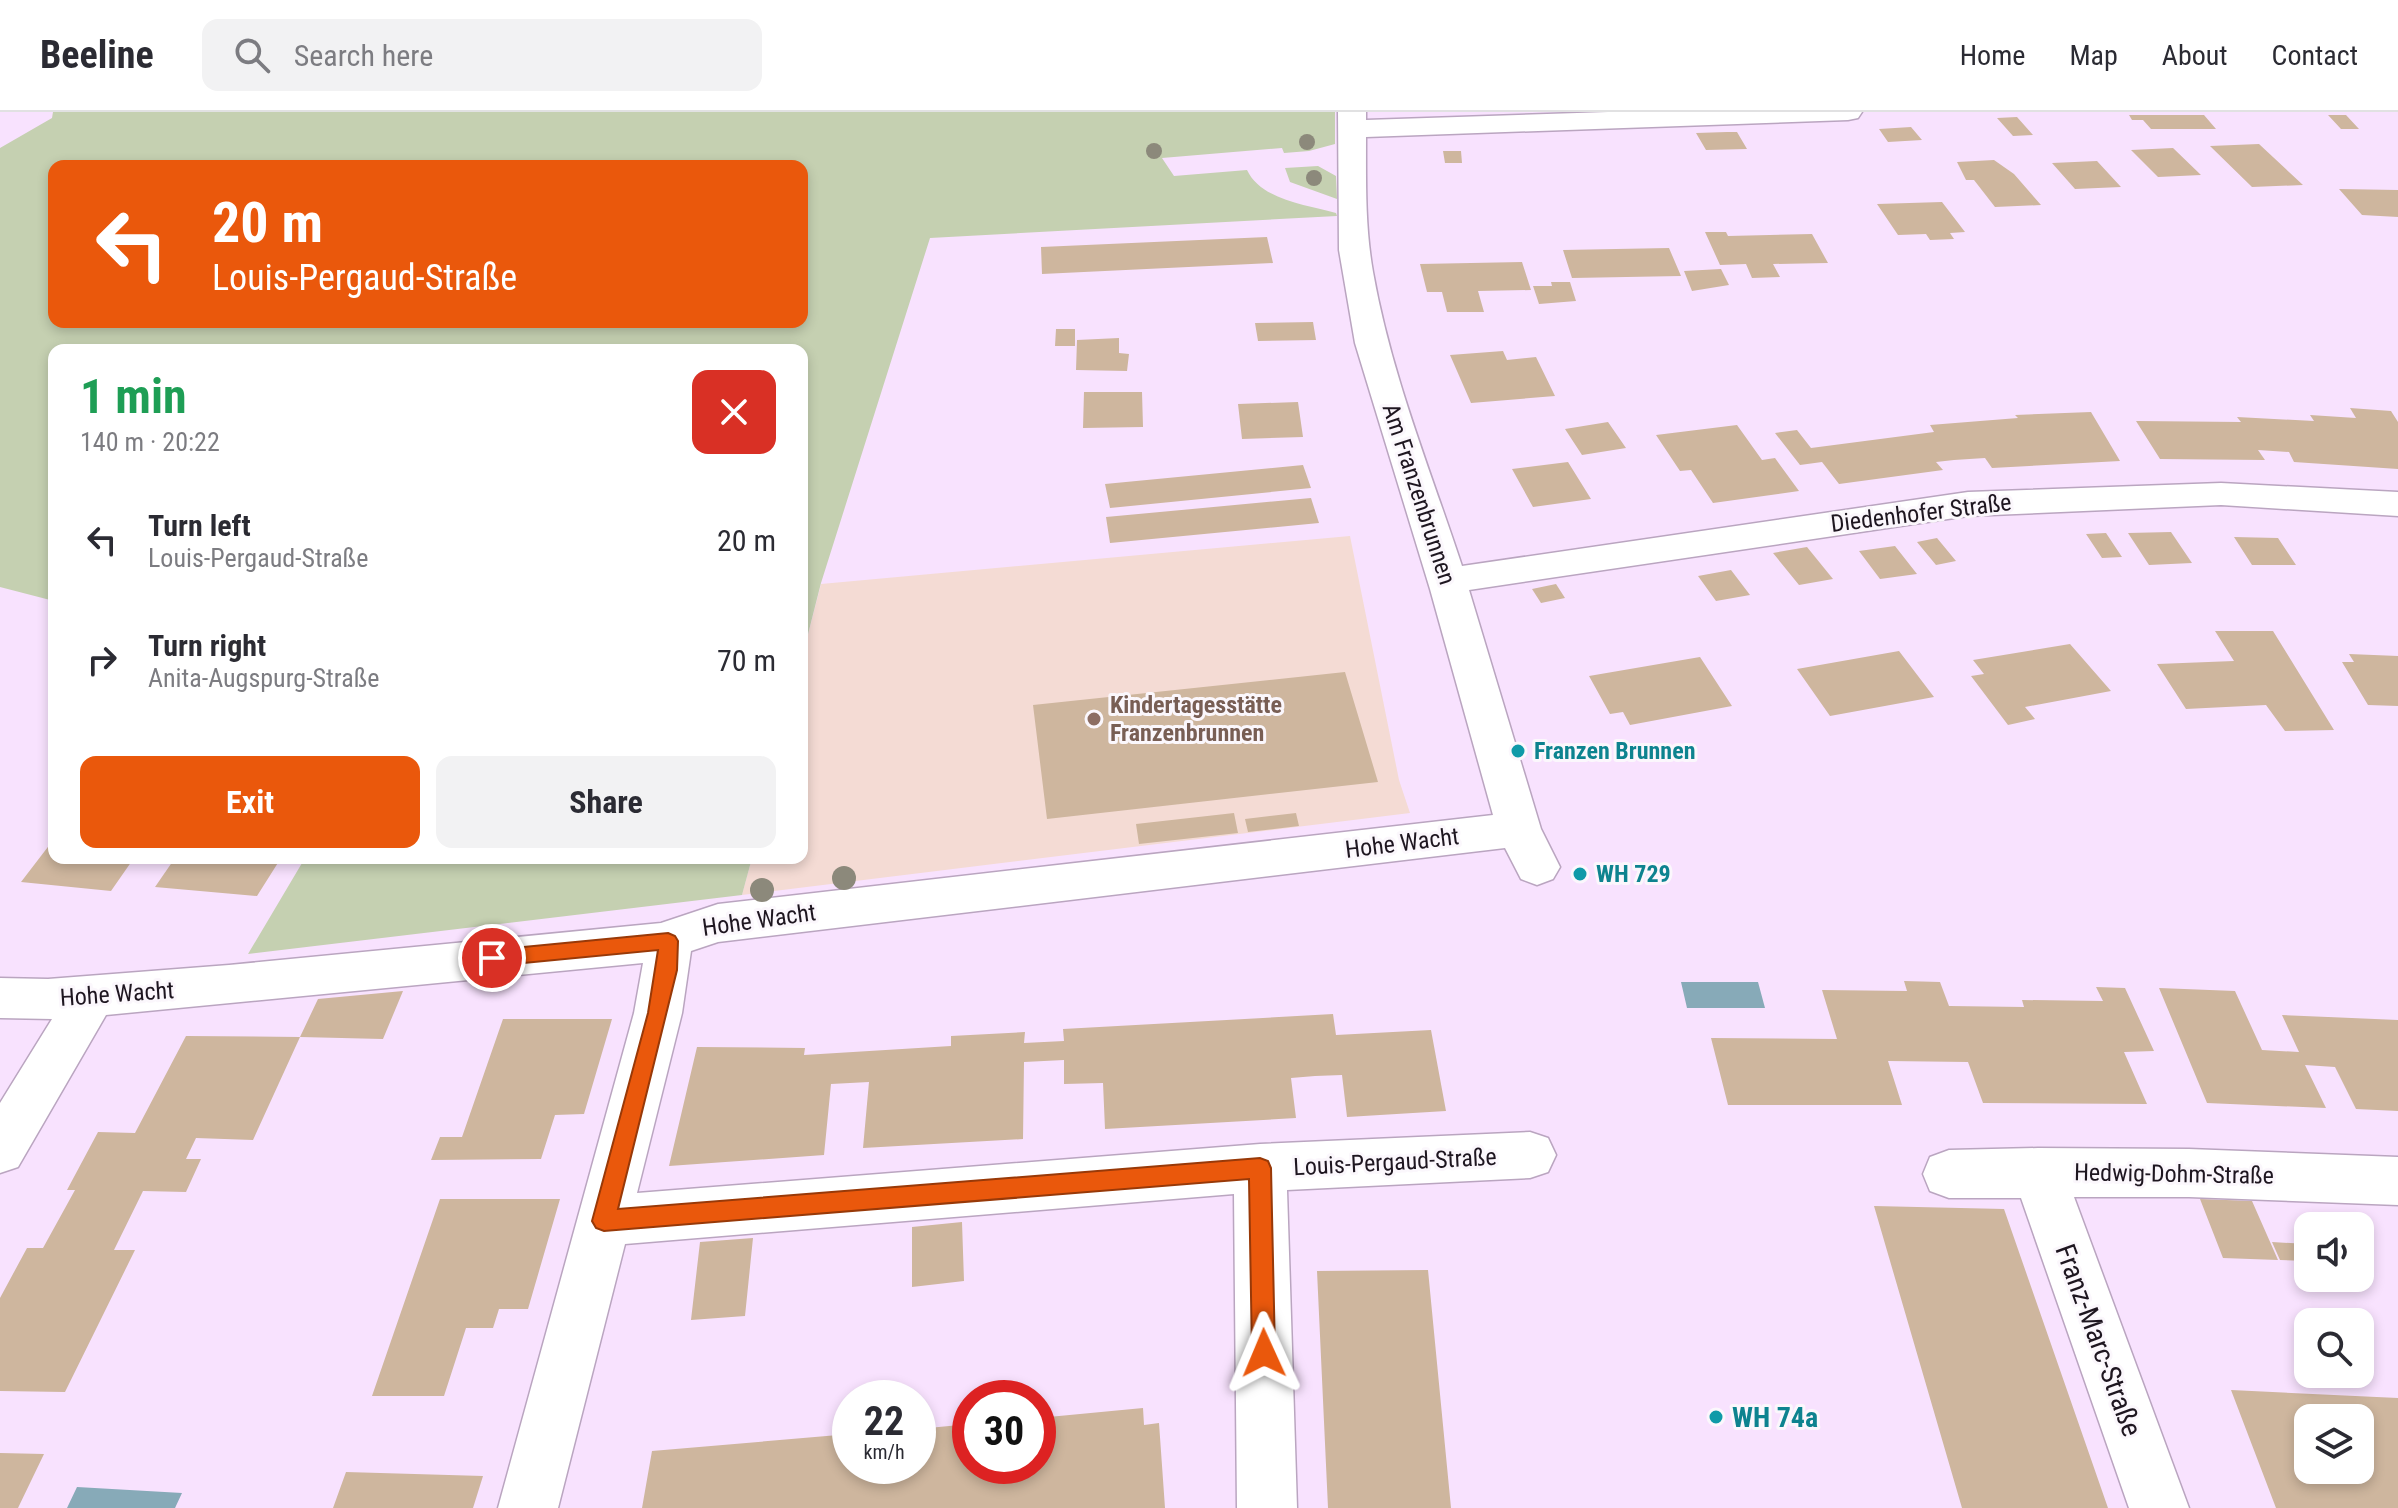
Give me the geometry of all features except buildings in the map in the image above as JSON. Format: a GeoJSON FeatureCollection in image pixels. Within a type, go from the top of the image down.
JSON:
{"type":"FeatureCollection","features":[{"type":"Feature","properties":{"kind":"street"},"geometry":{"type":"LineString","coordinates":[[1352,120],[1848,112]]}},
{"type":"Feature","properties":{"kind":"street","name":"Am Franzenbrunnen"},"geometry":{"type":"LineString","coordinates":[[1352,120],[1356,267],[1367,321],[1382,382],[1447,581],[1528,848]]}},
{"type":"Feature","properties":{"kind":"street","name":"Diedenhofer Straße"},"geometry":{"type":"LineString","coordinates":[[1447,581],[1968,504],[2221,494],[2398,504]]}},
{"type":"Feature","properties":{"kind":"street","name":"Hohe Wacht"},"geometry":{"type":"LineString","coordinates":[[0,998],[91,997],[668,941],[690,930],[718,923],[1528,848]]}},
{"type":"Feature","properties":{"kind":"street"},"geometry":{"type":"LineString","coordinates":[[528,1508],[658,1013],[667,970],[668,941]]}},
{"type":"Feature","properties":{"kind":"street"},"geometry":{"type":"LineString","coordinates":[[0,1150],[91,997]]}},
{"type":"Feature","properties":{"kind":"street","name":"Louis-Pergaud-Straße"},"geometry":{"type":"LineString","coordinates":[[604,1221],[1260,1168],[1530,1155]]}},
{"type":"Feature","properties":{"kind":"street","name":"Louis-Pergaud-Straße"},"geometry":{"type":"LineString","coordinates":[[1260,1168],[1267,1508]]}},
{"type":"Feature","properties":{"kind":"street","name":"Hedwig-Dohm-Straße"},"geometry":{"type":"LineString","coordinates":[[1949,1174],[2038,1172],[2398,1181]]}},
{"type":"Feature","properties":{"kind":"street","name":"Franz-Marc-Straße"},"geometry":{"type":"LineString","coordinates":[[2038,1172],[2159,1508]]}},
{"type":"Feature","properties":{"kind":"shaded area","name":"Kindertagesstätte Franzenbrunnen"},"geometry":{"type":"Polygon","coordinates":[[[1350,536],[1399,780],[1410,813],[742,895],[750,864],[808,864],[808,635],[821,584],[1350,536]]]}},
{"type":"Feature","properties":{"kind":"green space"},"geometry":{"type":"Polygon","coordinates":[[[53,112],[1335,112],[1335,144],[1309,151],[1284,153],[1282,148],[1162,158],[1174,176],[1247,170],[1254,180],[1274,195],[1336,213],[1337,216],[930,238],[821,583],[808,634],[808,344],[48,344],[48,599],[0,587],[0,148],[52,118],[53,112]]]}},
{"type":"Feature","properties":{"kind":"green space"},"geometry":{"type":"Polygon","coordinates":[[[1318,166],[1336,176],[1337,199],[1290,182],[1285,168],[1318,166]]]}},
{"type":"Feature","properties":{"kind":"green space"},"geometry":{"type":"Polygon","coordinates":[[[301,864],[750,864],[742,895],[248,954],[301,864]]]}},
{"type":"Feature","properties":{"kind":"water"},"geometry":{"type":"Polygon","coordinates":[[[1681,982],[1758,982],[1765,1008],[1687,1008],[1681,982]]]}},
{"type":"Feature","properties":{"kind":"water"},"geometry":{"type":"Polygon","coordinates":[[[77,1487],[182,1493],[175,1508],[67,1508],[77,1487]]]}},
{"type":"Feature","properties":{"kind":"place","name":"Kindertagesstätte Franzenbrunnen"},"geometry":{"type":"Point","coordinates":[1094,719]}},
{"type":"Feature","properties":{"kind":"place","name":"Franzen Brunnen"},"geometry":{"type":"Point","coordinates":[1518,751]}},
{"type":"Feature","properties":{"kind":"place","name":"WH 729"},"geometry":{"type":"Point","coordinates":[1580,874]}},
{"type":"Feature","properties":{"kind":"place","name":"WH 74a"},"geometry":{"type":"Point","coordinates":[1716,1417]}},
{"type":"Feature","properties":{"kind":"route"},"geometry":{"type":"LineString","coordinates":[[492,958],[668,941],[667,970],[658,1013],[604,1221],[1260,1168],[1264,1353]]}}]}
